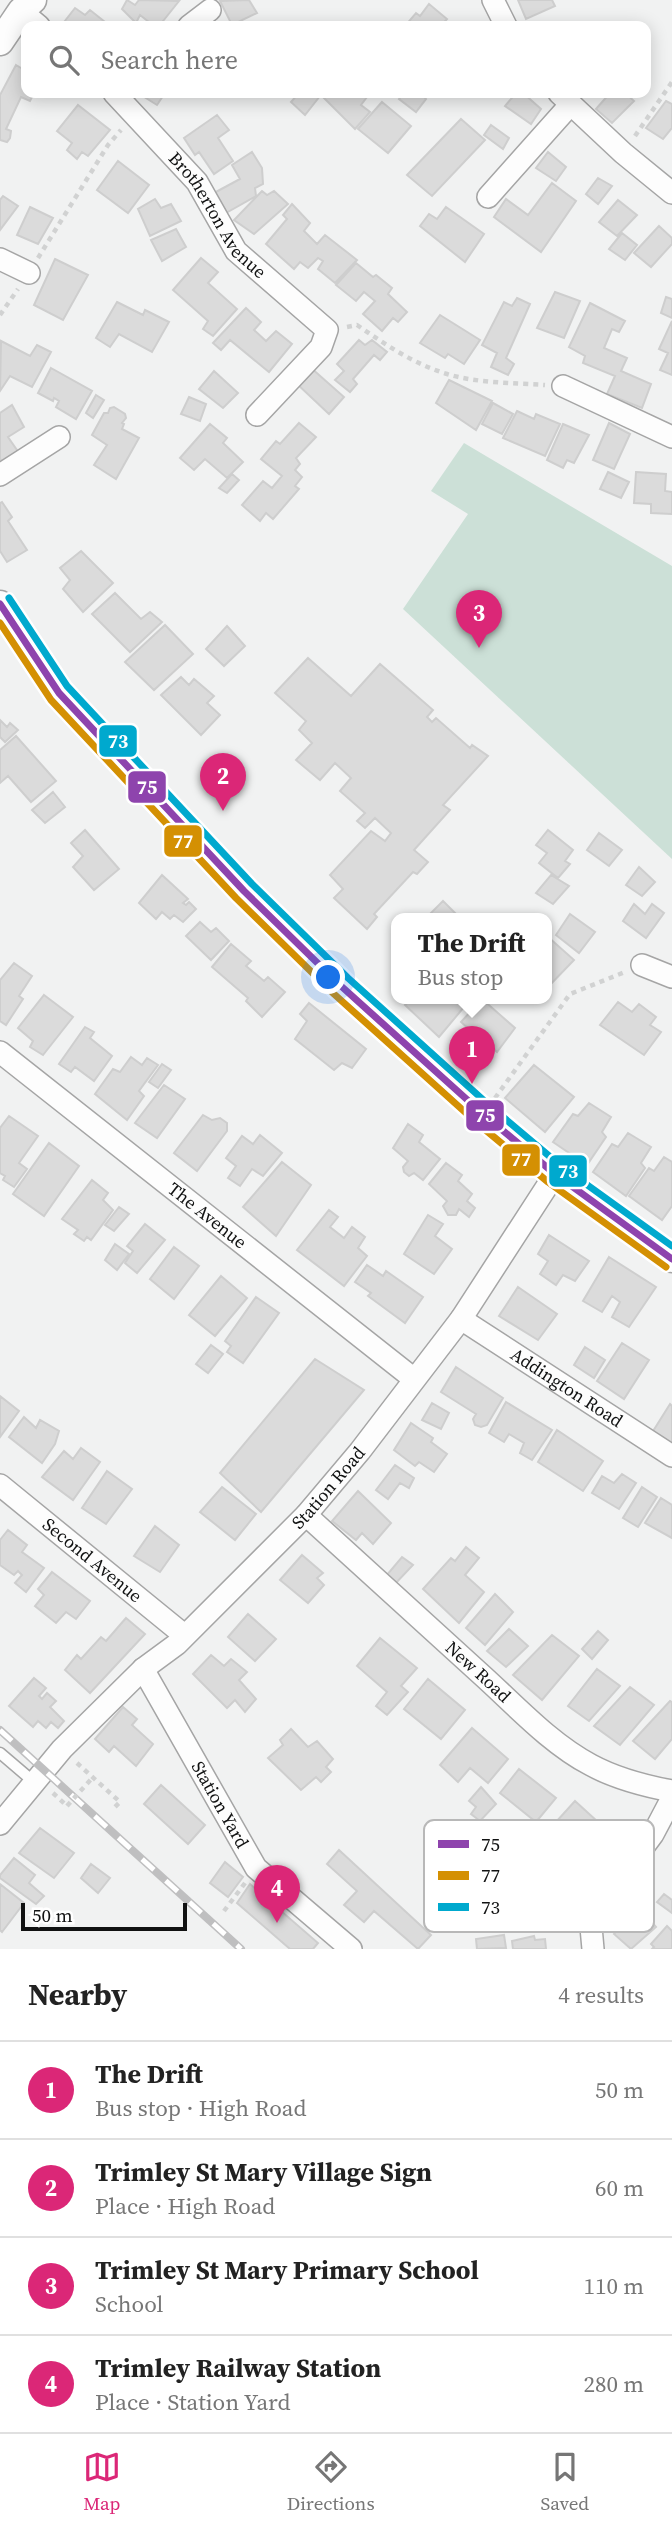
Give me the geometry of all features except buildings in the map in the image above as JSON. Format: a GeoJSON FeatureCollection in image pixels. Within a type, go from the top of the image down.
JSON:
{"type":"FeatureCollection","features":[{"type":"Feature","properties":{"kind":"street"},"geometry":{"type":"LineString","coordinates":[[493,0],[504,21]]}},
{"type":"Feature","properties":{"kind":"street"},"geometry":{"type":"LineString","coordinates":[[196,21],[210,10]]}},
{"type":"Feature","properties":{"kind":"street"},"geometry":{"type":"LineString","coordinates":[[0,42],[21,22]]}},
{"type":"Feature","properties":{"kind":"street","name":"Brotherton Avenue"},"geometry":{"type":"LineString","coordinates":[[121,98],[197,182],[236,251],[327,330]]}},
{"type":"Feature","properties":{"kind":"street"},"geometry":{"type":"LineString","coordinates":[[488,197],[565,99],[623,153],[672,193]]}},
{"type":"Feature","properties":{"kind":"street"},"geometry":{"type":"LineString","coordinates":[[0,258],[29,273]]}},
{"type":"Feature","properties":{"kind":"street"},"geometry":{"type":"LineString","coordinates":[[257,415],[321,347],[327,330]]}},
{"type":"Feature","properties":{"kind":"street"},"geometry":{"type":"LineString","coordinates":[[563,386],[672,437]]}},
{"type":"Feature","properties":{"kind":"street"},"geometry":{"type":"LineString","coordinates":[[0,475],[60,437]]}},
{"type":"Feature","properties":{"kind":"street"},"geometry":{"type":"LineString","coordinates":[[0,604],[59,693],[244,891],[341,986],[555,1174],[672,1259]]}},
{"type":"Feature","properties":{"kind":"street"},"geometry":{"type":"LineString","coordinates":[[642,965],[672,977]]}},
{"type":"Feature","properties":{"kind":"street","name":"The Avenue"},"geometry":{"type":"LineString","coordinates":[[0,1052],[414,1379]]}},
{"type":"Feature","properties":{"kind":"street","name":"Station Road"},"geometry":{"type":"LineString","coordinates":[[0,1824],[57,1755],[144,1670],[177,1643],[306,1515],[360,1451],[461,1319],[555,1174]]}},
{"type":"Feature","properties":{"kind":"street","name":"Addington Road"},"geometry":{"type":"LineString","coordinates":[[461,1319],[672,1456]]}},
{"type":"Feature","properties":{"kind":"street","name":"Second Avenue"},"geometry":{"type":"LineString","coordinates":[[0,1485],[184,1635]]}},
{"type":"Feature","properties":{"kind":"street","name":"New Road"},"geometry":{"type":"LineString","coordinates":[[306,1515],[528,1718],[570,1752],[611,1774],[649,1787],[672,1791]]}},
{"type":"Feature","properties":{"kind":"street","name":"Station Yard"},"geometry":{"type":"LineString","coordinates":[[144,1670],[256,1868],[351,1949]]}},
{"type":"Feature","properties":{"kind":"street"},"geometry":{"type":"LineString","coordinates":[[654,1832],[672,1798]]}},
{"type":"Feature","properties":{"kind":"lane"},"geometry":{"type":"LineString","coordinates":[[0,1753],[34,1782]]}},
{"type":"Feature","properties":{"kind":"path"},"geometry":{"type":"LineString","coordinates":[[623,153],[672,82]]}},
{"type":"Feature","properties":{"kind":"path"},"geometry":{"type":"LineString","coordinates":[[0,315],[108,145],[135,114]]}},
{"type":"Feature","properties":{"kind":"path"},"geometry":{"type":"LineString","coordinates":[[327,330],[357,325],[399,354],[448,375],[508,383],[563,386]]}},
{"type":"Feature","properties":{"kind":"path"},"geometry":{"type":"LineString","coordinates":[[484,1114],[570,994],[642,965]]}},
{"type":"Feature","properties":{"kind":"path"},"geometry":{"type":"LineString","coordinates":[[57,1755],[93,1777],[120,1802],[115,1807]]}},
{"type":"Feature","properties":{"kind":"path"},"geometry":{"type":"LineString","coordinates":[[67,1806],[93,1777]]}},
{"type":"Feature","properties":{"kind":"path"},"geometry":{"type":"LineString","coordinates":[[224,1911],[256,1868]]}},
{"type":"Feature","properties":{"kind":"green space"},"geometry":{"type":"Polygon","coordinates":[[[464,443],[672,566],[672,859],[403,609],[468,514],[431,491],[464,443]]]}},
{"type":"Feature","properties":{"kind":"railway"},"geometry":{"type":"LineString","coordinates":[[0,1730],[241,1949]]}},
{"type":"Feature","properties":{"kind":"transit line","name":"73"},"geometry":{"type":"LineString","coordinates":[[9,598],[67,686],[252,884],[348,978],[561,1166],[672,1246]]}},
{"type":"Feature","properties":{"kind":"transit line","name":"75"},"geometry":{"type":"LineString","coordinates":[[0,604],[59,693],[244,891],[341,986],[483,1114],[555,1174],[672,1259]]}},
{"type":"Feature","properties":{"kind":"transit line","name":"77"},"geometry":{"type":"LineString","coordinates":[[0,623],[51,700],[236,898],[334,994],[476,1122],[548,1182],[666,1267]]}},
{"type":"Feature","properties":{"kind":"place","name":"Trimley St Mary Primary School"},"geometry":{"type":"Point","coordinates":[479,648]}},
{"type":"Feature","properties":{"kind":"place","name":"Trimley St Mary Village Sign"},"geometry":{"type":"Point","coordinates":[223,811]}},
{"type":"Feature","properties":{"kind":"place","name":"The Drift"},"geometry":{"type":"Point","coordinates":[472,1084]}},
{"type":"Feature","properties":{"kind":"place","name":"Trimley Railway Station"},"geometry":{"type":"Point","coordinates":[277,1923]}}]}
